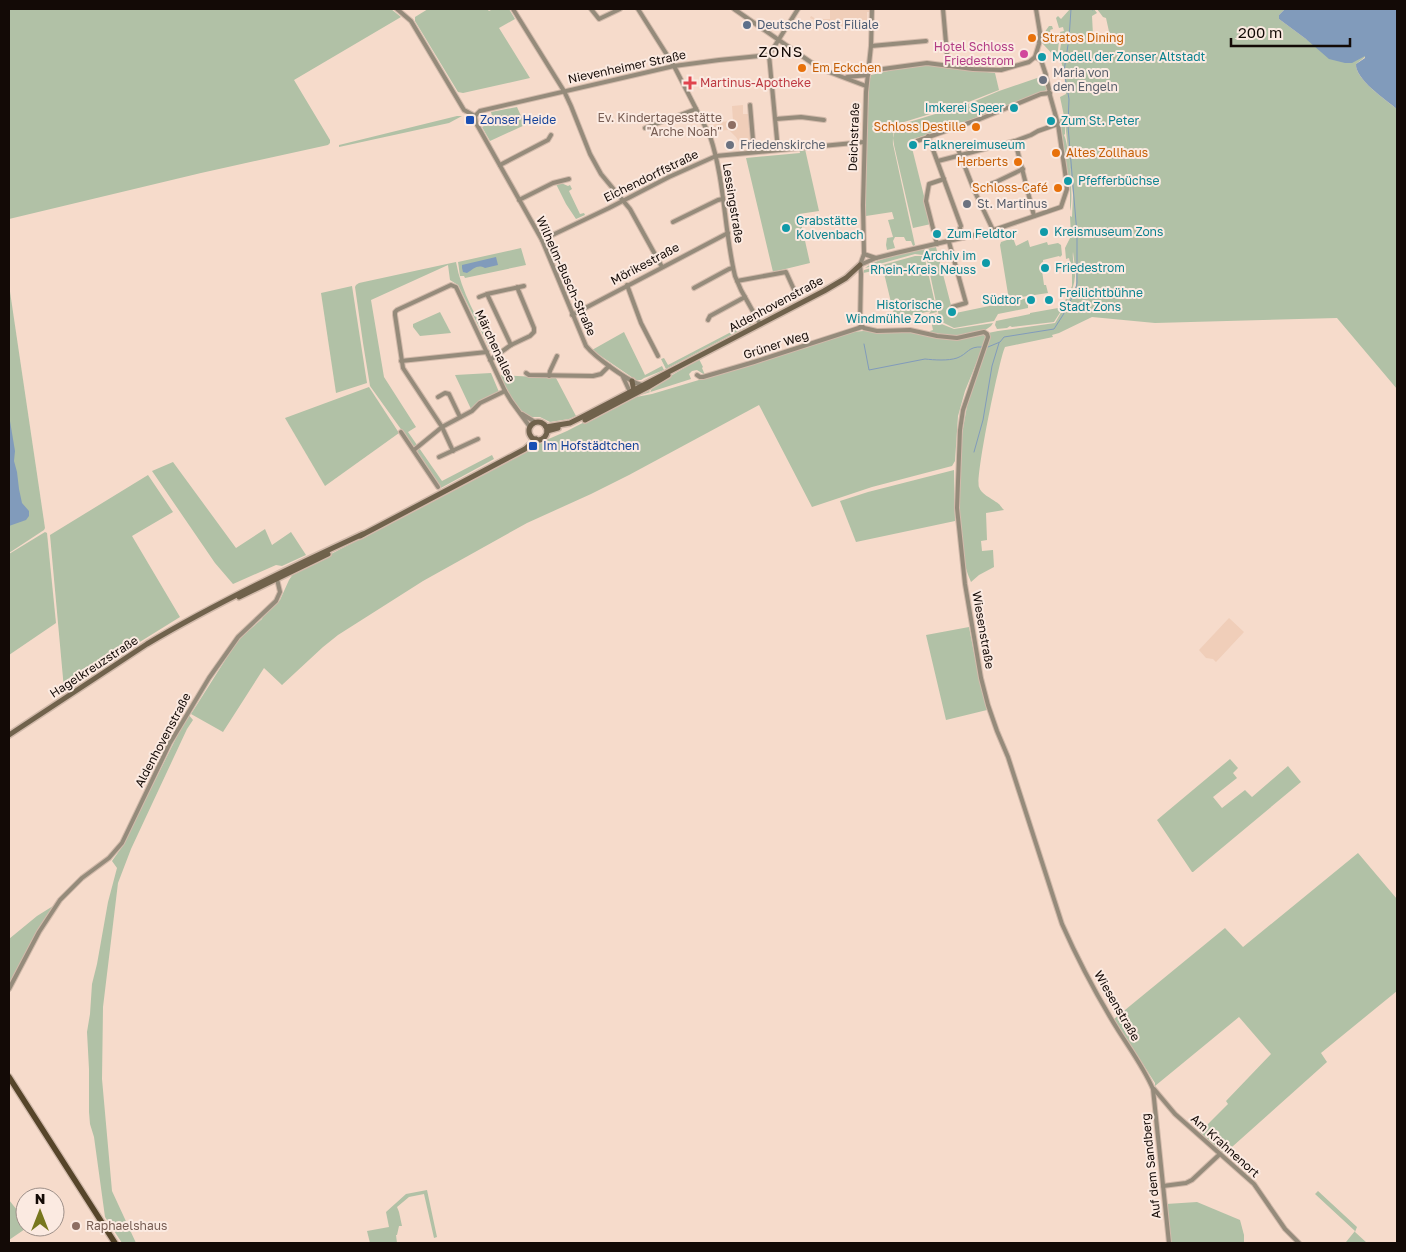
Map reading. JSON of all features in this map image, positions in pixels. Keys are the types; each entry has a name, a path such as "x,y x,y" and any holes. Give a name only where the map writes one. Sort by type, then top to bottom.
{"main road":[{"path":"9,1077 115,1243"}],"street":[{"name":"Wilhelm-Busch-Straße","path":"397,9 410,21 464,110 475,116 476,123 542,240 586,346 609,366 632,381 642,385"},
{"path":"514,9 564,91 590,154 608,185 630,209 662,267"},
{"path":"592,9 599,18 620,9"},
{"name":"Lessingstraße","path":"638,9 674,66 710,136 716,156 733,268 737,281 760,324"},
{"path":"734,9 812,63 866,86"},
{"path":"778,150 769,55 798,9"},
{"name":"Deichstraße","path":"860,265 864,254 864,142 872,9"},
{"path":"943,9 948,66"},
{"path":"843,76 860,76 922,63 1001,70 1029,62 1035,56 1040,39 1036,9"},
{"path":"871,46 926,41"},
{"name":"Nievenheimer Straße","path":"475,116 480,111 674,66 769,55"},
{"path":"862,326 860,324 860,265 876,258 993,230 1061,207 1067,189 1058,124 1041,60 1035,56"},
{"path":"917,141 1049,91"},
{"path":"750,105 754,152"},
{"path":"645,128 696,109"},
{"path":"776,119 801,117 824,120"},
{"path":"938,161 1015,141 1058,124"},
{"path":"500,165 548,140 552,135"},
{"path":"928,136 951,196 963,238"},
{"path":"1015,141 1034,216"},
{"name":"Eichendorffstraße","path":"542,240 669,177 716,156 864,142"},
{"path":"958,150 993,230"},
{"path":"974,190 1023,169"},
{"path":"519,200 553,183 569,179"},
{"path":"937,244 926,200 929,184 944,180"},
{"path":"673,222 723,199"},
{"name":"Mörikestraße","path":"572,315 728,233"},
{"path":"949,242 966,303 952,307"},
{"path":"864,254 876,258"},
{"name":"Aldenhovenstraße","path":"546,429 575,421 634,392 846,278 860,265"},
{"path":"694,288 733,268"},
{"path":"737,281 786,272 796,294"},
{"path":"627,285 641,323 658,356"},
{"name":"Märchenallee","path":"402,361 395,312 448,287 454,286 461,295 510,401 532,425"},
{"path":"479,297 524,286"},
{"path":"490,360 511,344 530,336 534,332 517,287"},
{"path":"487,294 511,344"},
{"path":"708,320 710,316 745,297"},
{"name":"Grüner Weg","path":"696,375 703,377 754,362 862,326"},
{"name":"Wiesenstraße","path":"862,326 876,331 918,331 947,338 957,338 984,332 987,334 988,337 963,410 960,430 957,508 965,584 981,678 990,713 1008,758 1062,924 1100,999 1153,1088"},
{"path":"453,451 442,427 403,368 402,361 487,352"},
{"path":"549,376 557,356"},
{"name":"Aldenhovenstraße","path":"634,392 642,385 698,357"},
{"path":"526,373 529,376 593,376 601,374 609,366"},
{"path":"622,375 634,392"},
{"path":"632,381 634,392"},
{"path":"414,450 442,427 472,411 480,403 505,392"},
{"path":"546,429 574,425 620,402 621,399 634,392"},
{"path":"438,397 445,393 449,394 460,417"},
{"path":"518,452 526,445 531,435 532,425 539,422 546,429"},
{"path":"278,576 363,534 530,446 536,439 543,437 546,429"},
{"path":"401,432 438,487"},
{"path":"531,435 536,439"},
{"path":"439,457 478,439"},
{"name":"Aldenhovenstraße","path":"9,989 43,926 60,900 72,886 109,858 122,843 170,743 209,678 238,637 276,601 280,592 278,576"},
{"name":"Hagelkreuzstraße","path":"9,735 146,644 191,619 278,576"},
{"name":"Am Krahnenort","path":"1153,1088 1175,1114 1254,1184 1285,1229 1299,1243"},
{"name":"Auf dem Sandberg","path":"1153,1088 1169,1243"},
{"path":"1163,1186 1186,1183 1192,1180 1220,1154"}],"shaded area":[{"path":"830,9 869,9 869,12 867,12 867,27 826,25 810,18 811,16 816,19 830,19"},
{"name":"Ev. Kindertagesstätte \"Arche Noah\"","path":"743,105 743,114 749,114 751,140 748,146 742,147 742,143 729,130 712,131 710,127 719,122 733,121 732,106"},
{"path":"1229,618 1244,632 1216,662 1213,659 1206,658 1199,650"}],"green space":[{"path":"9,9 391,9 401,17 294,80 330,140 328,145 9,219"},
{"path":"428,9 487,9 489,11 493,9 509,9 515,19 499,28 530,78 463,93 458,92 415,21 415,17"},
{"path":"1070,9 1094,9 1097,13 1092,16 1093,35 1110,36 1106,18 1097,9 1285,9 1279,15 1279,19 1306,39 1359,58 1365,55 1356,64 1360,76 1372,89 1397,109 1397,389 1337,318 1155,323 1092,317 1052,335 1053,337 1005,347 988,418 979,479 979,487 982,492 1004,510 986,513 987,540 981,541 982,551 993,550 994,567 971,582 964,560 962,544 959,517 958,469 967,406 985,349 982,349 965,391 958,416 955,461 952,466 872,487 812,507 759,405 629,475 527,523 423,581 338,635 282,685 264,668 223,732 191,714 236,643 280,600 293,574 533,448 537,444 567,431 631,398 652,394 853,332 906,332 958,339 1055,323 1076,286 1073,252 1075,276 1073,288 1054,322 997,329 995,325 996,321 1030,313 1061,309 1072,286 1072,270 1069,258 1066,259 1065,248 1071,236 1070,216 1072,217 1073,195 1068,151 1071,184 1070,211 1070,189 1060,120 1060,117 1064,116 1060,97 1066,94 1064,70 1059,56 1062,38 1060,32 1064,31 1063,27 1059,28 1056,18 1058,16 1061,19","holes":["1065,122 1068,149 1064,135"]},
{"path":"1049,26 1052,26 1053,29 1050,30 1052,35 1057,34 1059,41 1057,59 1042,43 1044,33"},
{"path":"929,65 995,73 999,90 966,103 904,122 896,128 893,144 915,245 913,246 911,241 906,241 904,237 895,237 893,241 895,248 887,250 887,238 893,237 888,220 894,219 892,212 866,216 869,82 871,75 901,68"},
{"path":"1040,77 1041,84 1044,85 1046,83 1047,90 952,127 910,140 931,224 913,228 894,145 895,130 906,123 968,104"},
{"path":"517,107 525,125 490,141 482,127 492,122 491,112"},
{"path":"462,116 449,123 339,147 339,145"},
{"path":"799,149 805,149 819,211 799,214 810,263 773,272 746,158 800,153"},
{"path":"559,182 570,185 572,189 569,191 580,214 584,213 585,215 576,219 556,184"},
{"path":"1013,238 1016,246 1028,240 1030,247 1047,242 1048,245 1058,243 1061,245 1062,255 1060,257 1043,260 1041,263 1044,285 1046,285 1048,293 1007,299 986,305 985,303 996,301 996,298 1002,299 1008,294 1000,245 1001,242"},
{"path":"936,247 952,309 949,311 951,314 1028,298 1028,308 998,314 994,321 954,328 940,321 927,260 923,255 915,254 865,268 888,257"},
{"path":"521,248 526,265 465,278 460,276 458,262"},
{"path":"915,256 922,256 925,259 937,312 929,314 931,311 895,319 883,269 863,273 864,270"},
{"path":"456,262 458,273 470,305 491,346 494,345 497,352 492,353 458,285 450,280 448,265 371,300 384,377 416,427 408,432 442,481 492,455 494,459 439,489 439,483 437,483 370,386 355,287 359,283"},
{"path":"9,285 45,528 9,553"},
{"path":"352,286 367,383 336,393 321,293"},
{"path":"440,312 451,333 420,336 413,327 413,324"},
{"path":"937,314 939,323 954,329 993,323 984,331 953,337 931,333 930,331 933,330 930,316"},
{"path":"754,320 752,324 666,369 661,359 664,358 668,365"},
{"path":"624,332 645,375 662,366 664,370 641,380 636,380 592,350"},
{"path":"699,359 705,375 697,370 692,371 689,374 691,379 641,395 650,392 659,383"},
{"path":"491,373 499,392 479,402 471,409 455,375"},
{"path":"500,375 556,378 576,416 550,422 540,417 529,417 512,400"},
{"path":"369,387 399,433 325,486 285,418"},
{"path":"173,462 236,548 265,529 272,545 291,532 306,555 282,566 276,565 233,584 215,563 152,471"},
{"path":"954,470 955,521 856,542 840,501"},
{"path":"148,475 173,512 132,536 180,617 64,689 50,535"},
{"path":"45,532 47,533 56,623 9,655 9,554"},
{"path":"969,627 987,710 946,720 926,635"},
{"path":"188,714 193,720 187,729 131,849 118,883 103,1007 102,1079 112,1191 136,1243 122,1243 105,1217 94,1137 90,1124 87,1032 92,984 108,902 117,868 112,861 122,847"},
{"path":"1230,759 1238,768 1233,773 1237,778 1213,797 1222,808 1245,790 1252,797 1288,766 1301,782 1192,872 1157,820"},
{"path":"1358,853 1397,899 1397,991 1321,1053 1327,1062 1223,1155 1199,1133 1228,1104 1226,1101 1271,1054 1239,1017 1155,1086 1155,1083 1114,1019 1225,928 1243,947"},
{"path":"53,906 30,944 9,986 9,939 37,916"},
{"path":"427,1190 437,1237 434,1238 424,1194 409,1197 397,1207 402,1226 399,1226 396,1235 397,1243 370,1243 367,1231 389,1227 386,1212 406,1194"},
{"path":"1318,1191 1357,1227 1355,1232 1367,1243 1346,1242 1355,1231 1315,1194"},
{"path":"9,1200 15,1208 15,1236 9,1240"},
{"path":"1197,1202 1240,1220 1244,1243 1170,1243 1166,1204"}],"water":[{"path":"1285,9 1397,9 1397,109 1372,89 1360,76 1356,64 1365,56 1352,63 1329,59 1279,19 1279,15"},
{"path":"496,257 498,265 485,268 478,267 467,273 463,272 462,265"},
{"path":"9,415 19,489 22,503 29,511 29,516 26,520 9,526"}],"waterway":[{"path":"1069,39 1071,9"},
{"path":"988,347 1000,342 1004,337 1054,329 1075,292 1077,283 1077,234 1068,126 1069,99 1064,71 1068,45"},
{"path":"974,452 983,420 992,366 999,343"},
{"path":"864,344 869,370 925,359 953,359 971,349 982,347"}],"place":[{"name":"Deutsche Post Filiale","path":"747,25"},
{"name":"Stratos Dining","path":"1032,38"},
{"name":"Hotel Schloss Friedestrom","path":"1024,54"},
{"name":"Modell der Zonser Altstadt","path":"1042,57"},
{"name":"Em Eckchen","path":"802,68"},
{"name":"Maria von den Engeln","path":"1043,80"},
{"name":"Martinus-Apotheke","path":"690,83"},
{"name":"Imkerei Speer","path":"1014,108"},
{"name":"Zonser Heide","path":"470,120"},
{"name":"Zum St. Peter","path":"1051,121"},
{"name":"Ev. Kindertagesstätte \"Arche Noah\"","path":"732,125"},
{"name":"Schloss Destille","path":"976,127"},
{"name":"Friedenskirche","path":"730,145"},
{"name":"Falknereimuseum","path":"913,145"},
{"name":"Altes Zollhaus","path":"1056,153"},
{"name":"Herberts","path":"1018,162"},
{"name":"Pfefferbüchse","path":"1068,181"},
{"name":"Schloss-Café","path":"1058,188"},
{"name":"St. Martinus","path":"967,204"},
{"name":"Grabstätte Kolvenbach","path":"786,228"},
{"name":"Kreismuseum Zons","path":"1044,232"},
{"name":"Zum Feldtor","path":"937,234"},
{"name":"Archiv im Rhein-Kreis Neuss","path":"986,263"},
{"name":"Friedestrom","path":"1045,268"},
{"name":"Südtor","path":"1031,300"},
{"name":"Freilichtbühne Stadt Zons","path":"1049,300"},
{"name":"Historische Windmühle Zons","path":"952,312"},
{"name":"Im Hofstädtchen","path":"533,446"},
{"name":"Raphaelshaus","path":"76,1226"}],"district":[{"name":"ZONS","path":"781,52"}]}
